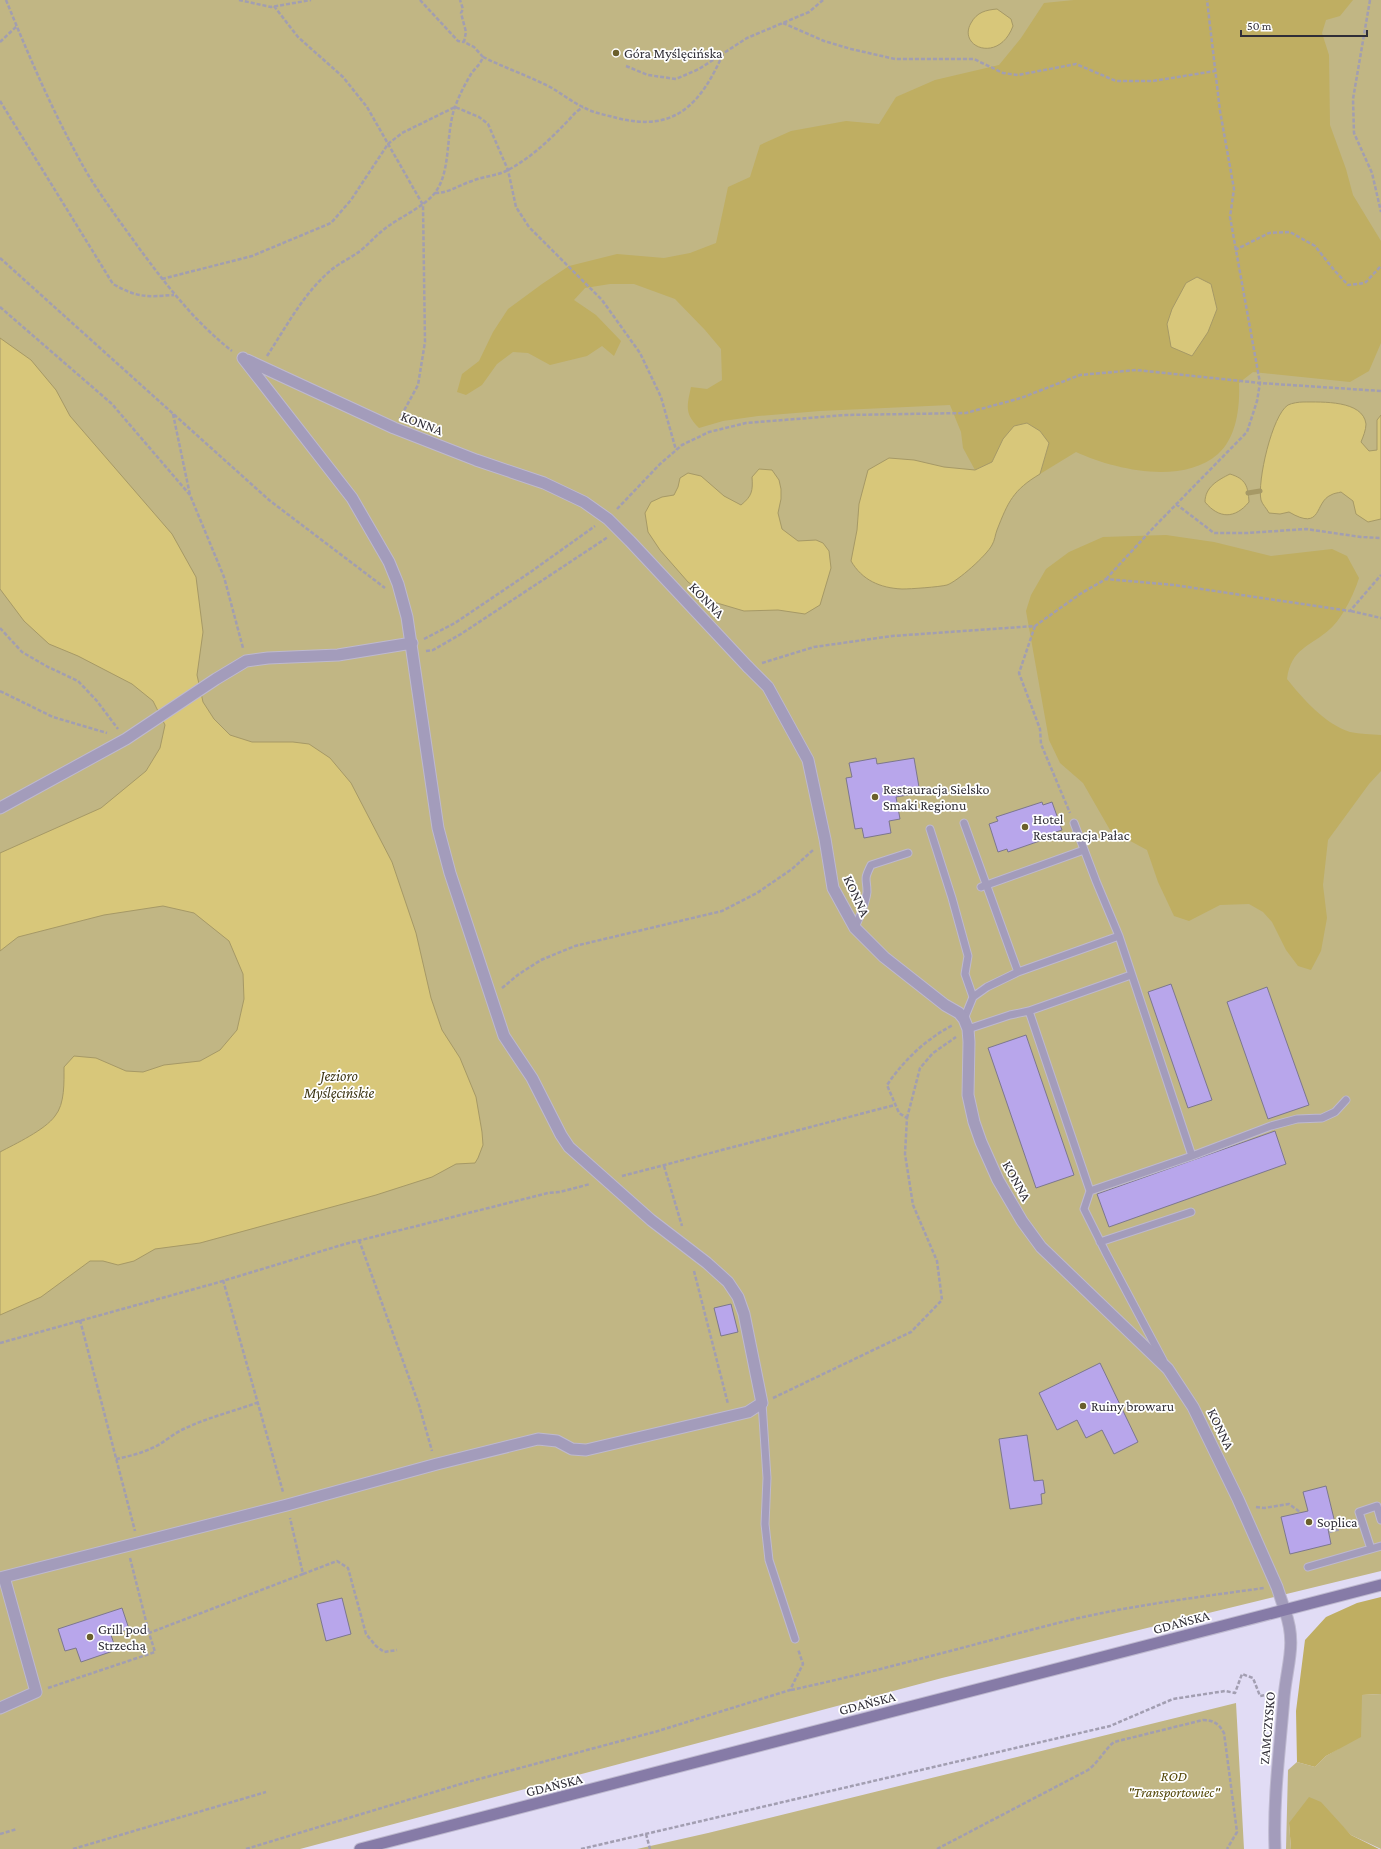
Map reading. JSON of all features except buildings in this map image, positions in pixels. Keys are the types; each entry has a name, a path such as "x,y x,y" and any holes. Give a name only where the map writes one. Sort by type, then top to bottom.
{"main road":[{"name":"GDAŃSKA","path":"360,1849 1381,1585"}],"street":[{"name":"KONNA","path":"243,358 394,428 544,483 584,502 606,520 716,630 748,667 768,687 808,760 825,839 833,888 855,928 884,956 945,1005 959,1013 966,1024 968,1095 980,1142 998,1180 1022,1220 1041,1247 1168,1369 1193,1407 1238,1499 1277,1587 1285,1610"},
{"path":"0,1708 36,1692 2,1577 287,1506 437,1464 538,1439 557,1441 572,1449 586,1450 748,1412 762,1402 744,1314 738,1296 728,1282 651,1220 569,1147 561,1136 532,1078 504,1036 450,873 438,828 426,754 412,643 403,603 389,562 352,498 243,358"},
{"path":"0,808 126,739 216,679 246,662 268,658 338,655 412,643"},
{"name":"ZAMCZYSKO","path":"1275,1849 1274,1817 1285,1692 1292,1647 1290,1626 1285,1610"}],"lane":[{"path":"964,823 984,886 1018,972"},
{"path":"1074,824 1119,936 1192,1156"},
{"path":"930,828 968,956 965,974 973,997 966,1024 1030,1011 1132,975"},
{"path":"984,886 1084,850"},
{"path":"855,928 864,905 867,891 865,875 871,865 908,853"},
{"path":"973,997 987,987 1018,972 1119,936"},
{"path":"1030,1011 1090,1191 1084,1209 1168,1369"},
{"path":"1090,1191 1192,1156 1271,1126 1297,1119 1322,1118 1335,1112 1346,1100"},
{"path":"1100,1242 1191,1212"},
{"path":"762,1402 767,1478 765,1524 769,1560 794,1639"},
{"path":"1370,1549 1359,1512 1377,1506 1381,1520"},
{"path":"1308,1567 1381,1546"}],"path":[{"path":"6,0 48,100 88,174 174,295 199,323 215,338 243,358"},
{"path":"239,0 274,6 311,0"},
{"path":"420,0 458,41 474,47 482,57 552,88 583,107 601,114 632,122 656,123 679,114 696,101 712,79 723,54"},
{"path":"460,0 463,9 461,13 466,32 464,42"},
{"path":"626,66 648,75 676,79 699,70 747,38 809,12 823,0"},
{"path":"748,667 814,647 892,636 1035,626 1080,594 1106,579 1176,504 1247,432 1257,401 1260,383 1230,217 1234,189 1220,111 1207,0"},
{"path":"1370,0 1353,99 1354,133 1372,173 1381,212"},
{"path":"274,6 298,38 343,77 367,107 423,205 426,342 418,385 394,428"},
{"path":"783,24 824,41 858,51 896,59 974,59 1003,74 1018,75 1076,64 1116,81 1153,81 1215,71"},
{"path":"0,42 17,26"},
{"path":"260,366 310,292 330,271 360,251 385,228 417,207 423,205 434,193 443,178 450,125 455,107 472,72 480,65 482,57"},
{"path":"0,102 113,284 123,290 143,297 174,295"},
{"path":"162,279 252,256 330,224 351,200 388,144 402,134 455,107 479,117 488,124 508,170 516,207 529,227 602,300 640,353 662,397 676,450"},
{"path":"434,193 445,193 473,180 490,177 508,170 537,151 576,112 583,107"},
{"path":"1235,250 1269,234 1290,232 1315,246 1348,285 1365,283 1381,266"},
{"path":"0,258 269,500 403,603"},
{"path":"0,308 112,404 190,496"},
{"path":"412,643 429,638 455,623 532,571 597,524 606,520 660,464 676,450 682,445 709,432 746,423 846,415 966,413 1021,398 1080,375 1136,370 1260,383 1381,391"},
{"path":"173,414 190,496 224,577 246,662"},
{"path":"1176,504 1214,533 1248,533 1306,529 1361,537 1381,538"},
{"path":"414,655 433,650 461,634 613,533 606,520"},
{"path":"1350,611 1381,575"},
{"path":"1106,579 1174,585 1350,611 1381,618"},
{"path":"1035,626 1019,673 1040,729 1041,744 1074,824"},
{"path":"0,628 22,652 48,667 78,681 97,701 126,739"},
{"path":"0,691 53,717 81,727 126,739"},
{"path":"491,997 519,974 541,960 575,946 722,911 757,893 792,869 825,839"},
{"path":"907,1118 899,1113 887,1086 893,1076 914,1052 942,1031 966,1024"},
{"path":"762,1402 790,1391 911,1332 942,1300 937,1261 913,1205 905,1154 907,1118 920,1068 933,1053 966,1024"},
{"path":"0,1343 359,1240 664,1166 895,1105"},
{"path":"664,1166 688,1249 731,1416"},
{"path":"359,1240 419,1405 437,1464"},
{"path":"80,1320 138,1543"},
{"path":"116,1459 140,1453 202,1420 228,1414 259,1402"},
{"path":"1264,1508 1289,1504 1300,1512"},
{"path":"1329,1532 1341,1529"},
{"path":"127,1546 149,1633"},
{"path":"303,1574 337,1561 348,1568 366,1634 376,1646 384,1652 397,1650"},
{"path":"246,1849 464,1783 658,1731 790,1690 1071,1620 1176,1600 1277,1587"},
{"path":"790,1690 803,1664 794,1639"},
{"path":"581,1849 1110,1726 1173,1698 1225,1691 1235,1693 1242,1674 1253,1678 1260,1696 1285,1692"},
{"path":"937,1849 1088,1770 1096,1765 1107,1747 1114,1742 1203,1720 1213,1720 1220,1726 1224,1733 1236,1832 1227,1849"},
{"path":"73,1849 266,1792"},
{"path":"0,1834 17,1829"},
{"path":"646,1834 650,1849"}],"green space":[{"path":"0,0 1381,0 1381,1571 942,1678 300,1849 0,1849"},
{"path":"1381,1694 1381,1849 1351,1835 1344,1828 1289,1823 1291,1849 1286,1849 1288,1770 1297,1762 1315,1767 1326,1756 1338,1749 1362,1695"},
{"name":"ROD \"Transportowiec\"","path":"1236,1703 1244,1849 637,1849 708,1833"}],"shaded area":[{"path":"1074,0 1353,0 1340,16 1326,20 1322,33 1329,55 1330,125 1346,169 1353,195 1381,241 1381,343 1369,371 1350,382 1253,372 1239,383 1239,401 1236,421 1224,447 1218,454 1203,464 1187,469 1168,472 1129,469 1092,459 1076,452 1040,474 1049,443 1003,439 992,462 975,470 963,448 961,432 950,405 820,411 758,416 723,421 699,428 691,418 688,409 688,399 691,387 707,389 722,380 721,349 675,299 634,284 610,284 585,288 574,300 596,315 621,341 614,356 602,346 587,356 550,365 528,353 513,352 497,364 482,385 466,395 457,392 462,374 479,361 493,332 508,309 569,266 617,254 664,258 690,253 716,243 728,187 750,177 760,145 791,131 846,121 879,124 896,97 935,80 999,65 1021,38 1044,3"},
{"path":"1166,535 1214,542 1271,556 1332,549 1347,556 1359,578 1351,599 1339,619 1323,635 1297,654 1289,669 1287,679 1315,710 1332,723 1350,732 1381,735 1381,771 1369,784 1328,840 1323,885 1327,918 1321,951 1311,970 1298,966 1286,950 1272,922 1263,912 1249,904 1220,905 1189,921 1174,916 1158,882 1147,850 1110,830 1083,783 1060,763 1049,740 1026,611 1031,595 1046,569 1069,552 1103,537"},
{"path":"1381,1597 1381,1694 1362,1695 1361,1737 1326,1756 1315,1767 1297,1762 1296,1711 1305,1640 1326,1617 1357,1603"},
{"path":"1309,1797 1321,1802 1351,1835 1379,1849 1291,1849 1289,1823"}],"water":[{"path":"997,9 1011,19 1013,26 1007,38 999,45 990,48 982,48 974,45 968,32 973,19 982,12"},
{"path":"1197,277 1211,284 1217,309 1208,332 1192,356 1171,347 1167,324 1172,309 1186,283"},
{"name":"Jezioro Myślęcińskie","path":"0,338 31,360 56,390 70,416 172,534 196,577 203,632 197,675 203,702 214,719 230,735 252,742 293,742 309,744 330,758 351,783 392,862 416,933 431,998 442,1030 460,1058 476,1097 483,1145 475,1163 456,1164 432,1177 376,1195 200,1243 155,1249 134,1261 118,1265 103,1261 90,1261 41,1297 0,1315 0,1152 37,1131 55,1116 61,1105 64,1086 64,1067 74,1056 96,1058 126,1071 143,1072 164,1065 200,1061 220,1050 237,1030 244,999 243,974 229,941 194,913 163,906 104,915 18,937 0,951 0,853 101,808 146,771 160,748 165,725 153,701 132,684 78,656 49,644 24,621 0,589"},
{"path":"1303,402 1340,404 1350,406 1358,410 1363,416 1366,424 1361,442 1369,451 1377,450 1377,420 1381,415 1381,519 1368,522 1356,514 1353,501 1341,492 1332,494 1322,503 1316,514 1308,519 1289,512 1280,514 1269,513 1263,505 1260,491 1261,479 1267,450 1276,422 1282,411 1288,405"},
{"path":"1027,423 1040,431 1049,443 1040,474 1017,491 1008,504 992,545 965,573 947,585 902,589 886,587 872,582 855,568 851,561 857,530 859,504 868,470 889,458 914,460 944,467 975,470 992,462 1003,439 1014,426"},
{"path":"759,469 772,470 779,480 781,499 778,513 782,529 798,541 816,540 823,543 829,551 831,568 820,605 805,614 778,610 744,611 717,603 688,582 660,550 648,532 645,513 651,502 662,497 674,495 680,478 688,473 701,476 724,496 741,505 750,496 752,490 752,477"},
{"path":"1230,474 1240,478 1243,481 1247,487 1249,502 1238,512 1227,515 1216,512 1205,502 1207,492 1210,488"}],"waterway":[{"path":"1248,493 1260,491"}],"place":[{"name":"Góra Myślęcińska","path":"616,53"},
{"name":"Restauracja Sielsko Smaki Regionu","path":"875,797"},
{"name":"Hotel Restauracja Pałac","path":"1025,827"},
{"name":"Ruiny browaru","path":"1083,1406"},
{"name":"Soplica","path":"1309,1522"},
{"name":"Grill pod Strzechą","path":"90,1637"}]}
